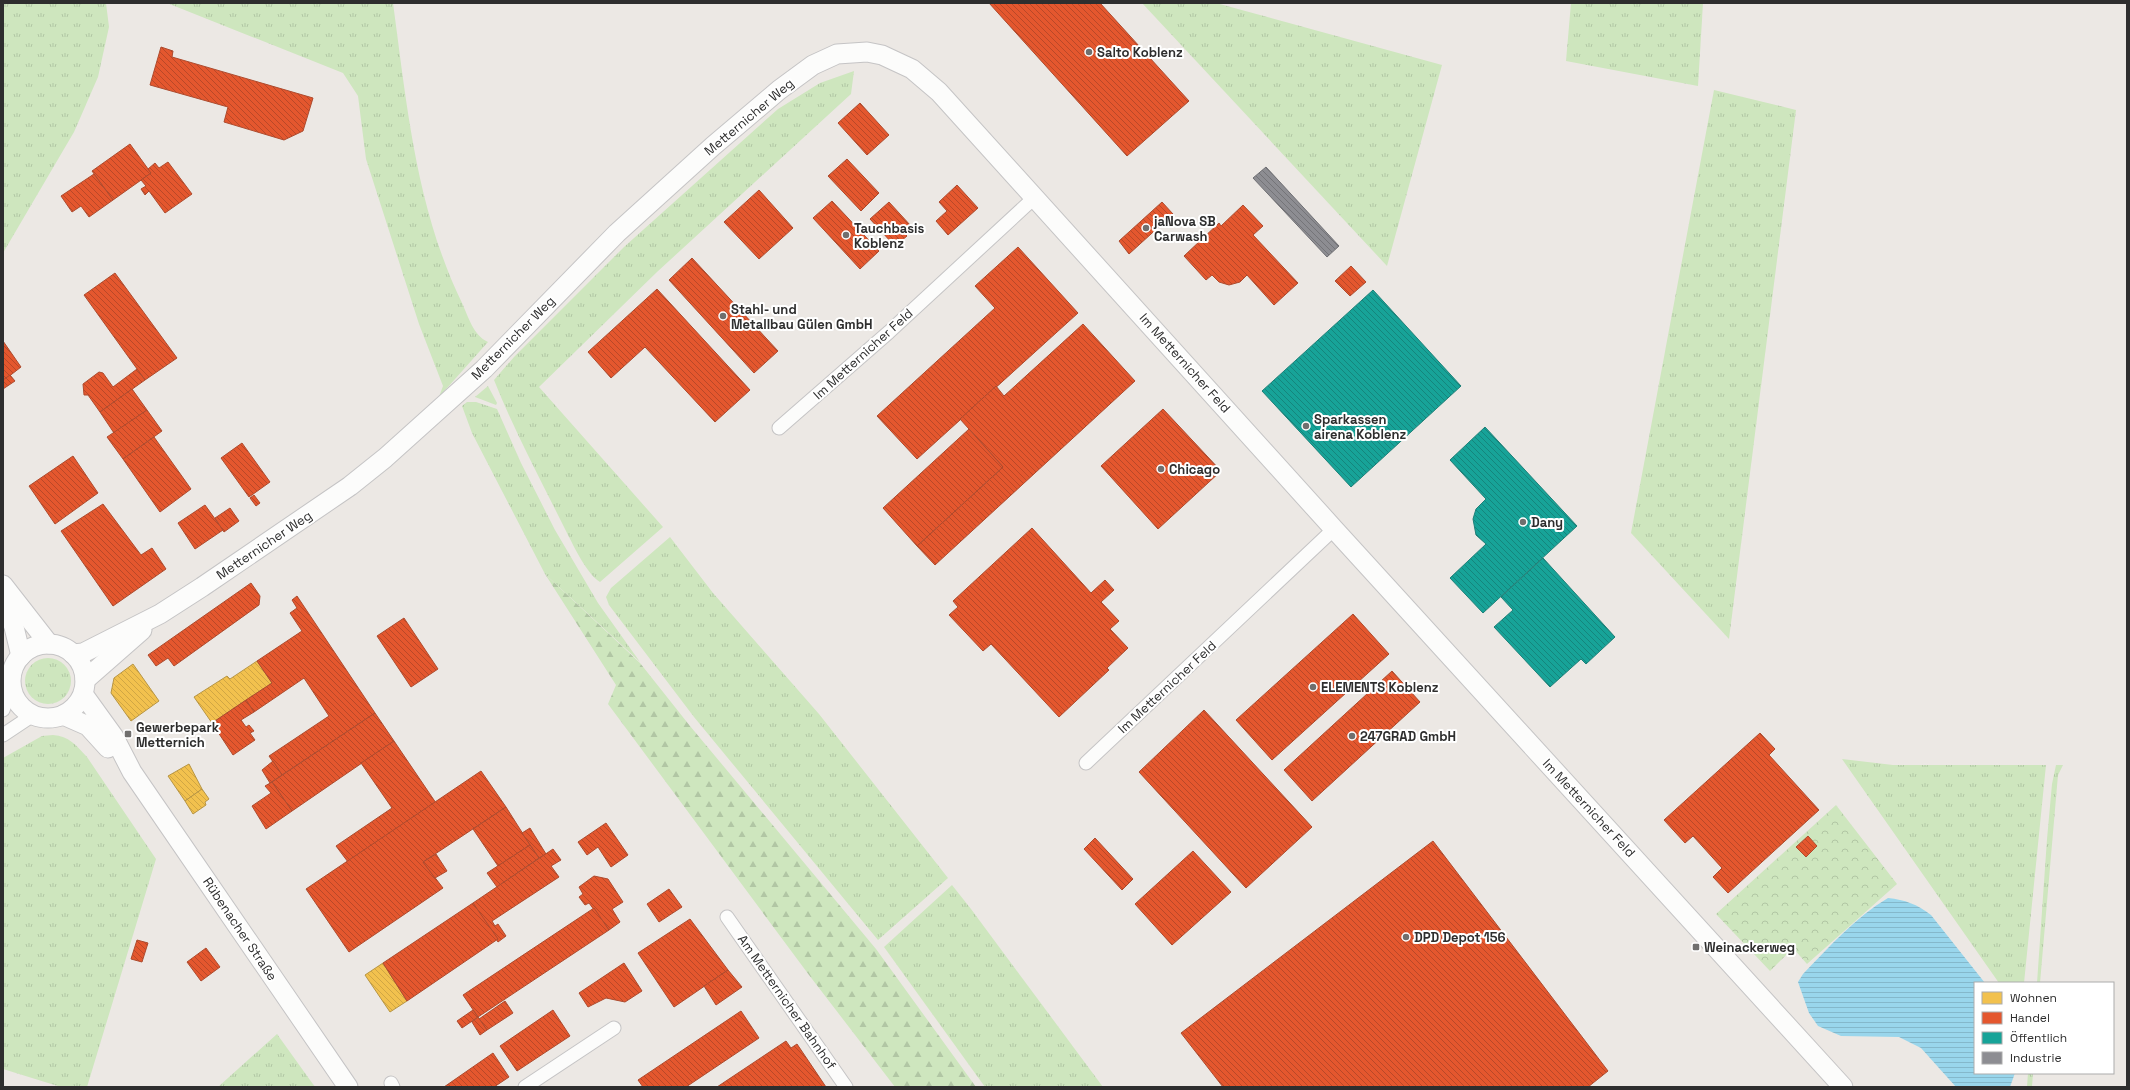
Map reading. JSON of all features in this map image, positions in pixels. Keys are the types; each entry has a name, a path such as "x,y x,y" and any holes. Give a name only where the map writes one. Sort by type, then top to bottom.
{"street":[{"name":"Im Metternicher Feld","path":"853,52 882,55 899,62 925,79 939,92 1334,529 1844,1087"},
{"name":"Metternicher Weg","path":"73,654 83,653 160,614 344,490 385,458 484,369 617,233 718,141 779,90 813,65 837,54 853,52"},
{"name":"Im Metternicher Feld","path":"779,428 889,332 1034,198"},
{"name":"Im Metternicher Feld","path":"1086,763 1334,529"},
{"path":"3,585 49,644"},
{"path":"3,598 14,626 21,656"},
{"name":"Metternicher Weg","path":"84,687 160,614"},
{"path":"3,710 11,687 12,669 21,656 38,646 49,644 57,646 73,654"},
{"name":"Rübenacher Straße","path":"73,654 79,662 84,687 114,737 132,772 348,1087"},
{"path":"3,735 33,715 23,708 15,699 11,687"},
{"path":"63,715 71,710 84,687"},
{"name":"Rübenacher Straße","path":"33,715 53,718 63,715 88,726 132,772"},
{"name":"Am Metternicher Bahnhof","path":"727,917 846,1087"},
{"path":"526,1087 614,1028"}],"green space":[{"path":"3,3 106,3 109,27 98,77 74,132 3,253"},
{"path":"167,3 393,3 409,118 424,193 434,231 446,267 469,320 475,331 488,342 439,397 443,386 419,324 366,159 358,96 343,73"},
{"path":"1142,3 1216,3 1442,65 1387,266"},
{"path":"1571,3 1703,3 1698,86 1566,61"},
{"path":"854,71 851,94 657,272 539,387 663,527 600,582 583,563 573,545 517,434 494,380 514,357 624,247 778,109 820,83"},
{"path":"1714,90 1796,110 1729,639 1631,533"},
{"path":"488,386 497,403 496,405 475,397"},
{"path":"467,402 476,402 497,409 521,463 555,530 598,603 640,662 545,574 472,433 462,406"},
{"path":"670,537 713,593 819,714 948,878 878,940 694,717 609,605 606,597 611,588"},
{"path":"545,574 640,663 690,726 876,949 976,1087 895,1087 809,975 608,704 616,685"},
{"path":"48,658 61,662 67,668 71,681 67,694 61,700 48,704 35,700 29,694 25,681 29,668 35,662"},
{"path":"53,735 68,739 87,757 156,859 87,1087 61,1087 3,1069 3,758 42,736"},
{"path":"1842,759 1893,765 2046,765 2024,982 1998,982"},
{"path":"2056,765 2063,765 2058,775 2040,982 2037,982 2047,839 2052,784"},
{"path":"1836,805 1897,884 1807,964 1793,948 1770,971 1716,914"},
{"path":"952,885 1103,1087 985,1087 884,947"},
{"path":"277,1034 315,1087 218,1087"},
{"path":"2028,1074 2033,1074 2032,1087 2027,1087"}],"water":[{"path":"1888,898 1911,903 1931,915 1984,982 1974,982 1974,1074 2015,1074 2010,1087 1956,1087 1921,1048 1899,1037 1841,1036 1818,1026 1809,1013 1798,982 1803,974 1833,943 1854,923"}],"building: Wohnen":[{"path":"257,661 272,683 212,723 194,697 227,676 230,679"},
{"path":"133,664 159,701 131,721 111,693 114,678"},
{"path":"189,764 202,789 185,801 168,776"},
{"path":"202,789 209,799 205,802 206,805 193,814 185,801"},
{"path":"383,963 407,1001 390,1012 365,975"}],"building: Handel":[{"name":"Salto Koblenz","path":"989,3 1100,3 1189,101 1127,156"},
{"path":"161,47 173,51 172,57 313,98 303,131 284,140 224,122 228,107 150,85"},
{"path":"860,103 889,135 867,155 838,123"},
{"path":"130,144 151,173 113,200 92,171"},
{"path":"847,159 879,193 861,211 828,176"},
{"path":"168,162 192,194 165,213 149,191 145,195 141,189 146,186 141,180 151,173 148,169 155,163 159,168"},
{"path":"94,174 113,200 89,217 81,206 72,212 61,196"},
{"path":"957,185 978,208 948,235 936,221 947,211 939,202"},
{"path":"759,190 793,228 759,259 724,222"},
{"name":"Tauchbasis Koblenz","path":"832,201 879,251 860,269 813,218"},
{"path":"889,202 911,226 904,233 907,236 901,241 898,238 892,243 870,219"},
{"name":"jaNova SB Carwash","path":"1162,202 1173,214 1129,254 1119,241"},
{"path":"1243,205 1263,226 1253,235 1298,283 1274,305 1247,275 1240,282 1229,285 1219,282 1212,275 1206,280 1184,256 1219,223 1221,226"},
{"path":"1018,247 1078,313 917,459 877,416 995,308 975,286"},
{"name":"Stahl- und Metallbau Gülen GmbH","path":"692,258 778,351 754,373 669,280"},
{"path":"1351,266 1366,282 1350,296 1335,281"},
{"path":"115,273 177,358 145,380 84,295"},
{"path":"657,289 750,390 715,422 645,347 611,378 588,352"},
{"path":"1083,324 1135,381 935,565 917,546 1003,467 960,419 996,386 1004,396"},
{"path":"3,341 21,367 3,381"},
{"path":"137,369 145,380 100,412 88,395 84,395 83,384 99,372 103,373 113,387"},
{"path":"10,375 15,381 3,389 3,380"},
{"path":"132,389 147,410 114,433 100,412"},
{"name":"Chicago","path":"1163,409 1221,471 1158,529 1101,466"},
{"path":"147,410 162,431 123,459 107,437"},
{"path":"969,429 1003,467 917,546 883,508"},
{"path":"154,437 191,489 160,512 123,459"},
{"path":"242,443 270,482 249,497 221,458"},
{"path":"73,456 98,493 55,524 29,486"},
{"path":"254,495 260,503 256,506 250,498"},
{"path":"103,504 141,555 152,548 166,569 113,606 61,531"},
{"path":"205,505 223,530 195,549 178,523"},
{"path":"230,508 239,521 224,532 215,518"},
{"path":"1032,528 1091,593 1105,580 1114,590 1101,602 1119,621 1110,629 1128,648 1107,668 1109,670 1059,717 991,644 983,651 949,615 958,607 953,601"},
{"path":"251,583 260,596 259,605 174,666 168,658 156,666 148,655"},
{"path":"297,596 375,713 282,775 269,756 329,716 304,678 254,712 246,700 272,683 257,661 302,631 290,613 297,608 292,600"},
{"name":"ELEMENTS Koblenz","path":"1353,614 1389,654 1272,760 1236,720"},
{"path":"404,618 438,669 411,687 377,636"},
{"name":"247GRAD GmbH","path":"1392,671 1420,702 1312,801 1284,770"},
{"path":"246,700 254,712 241,720 246,727 249,725 254,731 250,733 255,740 233,755 212,723"},
{"path":"1204,710 1312,827 1246,888 1139,772"},
{"path":"375,713 394,741 292,811 272,782"},
{"path":"1760,733 1775,749 1769,755 1819,810 1728,893 1713,877 1722,868 1693,836 1685,843 1664,820"},
{"path":"394,741 436,803 348,862 336,846 392,808 361,763"},
{"path":"273,761 282,775 270,783 262,770"},
{"path":"481,771 506,807 423,862 443,888 349,952 306,889"},
{"path":"272,782 292,811 266,829 252,806 271,793 265,786"},
{"path":"506,807 530,845 498,866 473,829"},
{"path":"606,823 628,855 611,867 598,847 587,855 578,842"},
{"path":"530,828 546,854 539,858 522,833"},
{"path":"1808,836 1817,846 1806,857 1796,847"},
{"path":"1095,838 1133,879 1122,890 1084,849"},
{"name":"DPD Depot 156","path":"1433,841 1608,1071 1588,1087 1223,1087 1181,1033"},
{"path":"530,845 539,858 497,887 487,873"},
{"path":"553,849 561,860 551,866 559,877 492,921 495,926 498,924 506,936 498,942 473,903"},
{"path":"1193,851 1231,892 1172,945 1135,904"},
{"path":"436,854 447,871 435,878 423,862"},
{"path":"594,876 608,879 623,902 612,909 620,922 609,930 589,903 585,905 579,897 583,894 579,887"},
{"path":"669,889 682,907 659,922 647,904"},
{"path":"473,903 498,939 407,1001 383,963"},
{"path":"594,908 609,930 478,1017 463,995"},
{"path":"690,919 728,970 674,1007 638,953"},
{"path":"137,940 148,943 142,962 131,959"},
{"path":"206,948 220,967 201,981 187,962"},
{"path":"624,963 642,991 625,1002 606,998 588,1007 579,993"},
{"path":"728,970 742,987 716,1005 704,986"},
{"path":"505,1001 513,1013 487,1030 479,1019"},
{"path":"473,1010 478,1017 462,1028 457,1021"},
{"path":"553,1010 570,1036 517,1071 500,1046"},
{"path":"741,1011 759,1038 686,1087 643,1087 638,1080"},
{"path":"478,1017 487,1030 480,1035 472,1022"},
{"path":"786,1041 791,1048 797,1044 826,1087 717,1087"},
{"path":"493,1053 509,1077 494,1087 444,1087"}],"building: Öffentlich":[{"path":"1373,290 1461,386 1351,487 1262,391"},
{"name":"Dany","path":"1485,427 1577,526 1483,613 1450,578 1486,544 1476,535 1473,519 1476,509 1486,499 1450,460"},
{"name":"Dany","path":"1543,558 1615,637 1586,664 1581,659 1550,687 1494,627 1513,610 1501,597"}],"building: Industrie":[{"path":"1266,167 1339,246 1327,257 1253,178"}],"place":[{"name":"Salto Koblenz","path":"1089,52"},
{"name":"jaNova SB Carwash","path":"1146,228"},
{"name":"Tauchbasis Koblenz","path":"846,235"},
{"name":"Stahl- und Metallbau Gülen GmbH","path":"723,316"},
{"name":"Sparkassen airena Koblenz","path":"1306,426"},
{"name":"Chicago","path":"1161,469"},
{"name":"Dany","path":"1523,522"},
{"name":"ELEMENTS Koblenz","path":"1313,687"},
{"name":"Gewerbepark Metternich","path":"128,734"},
{"name":"247GRAD GmbH","path":"1352,736"},
{"name":"DPD Depot 156","path":"1406,937"},
{"name":"Weinackerweg","path":"1696,947"}]}
